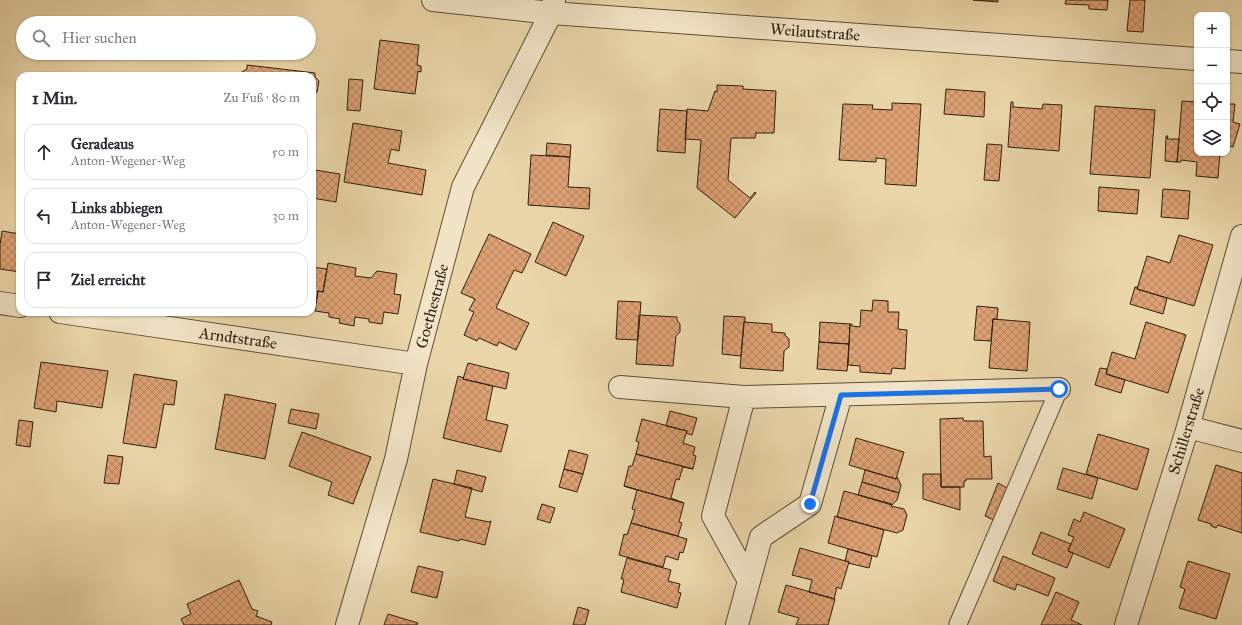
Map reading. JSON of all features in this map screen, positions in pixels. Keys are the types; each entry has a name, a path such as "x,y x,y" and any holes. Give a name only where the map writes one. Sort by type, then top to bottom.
{"street":[{"name":"Weilautstraße","path":"433,0 553,6 1194,59"},
{"name":"Goethestraße","path":"347,625 396,459 416,364 463,187 553,6"},
{"path":"1230,61 1242,62"},
{"name":"Schillerstraße","path":"1126,625 1188,428 1242,236"},
{"path":"0,303 16,305"},
{"name":"Arndtstraße","path":"87,316 416,364"},
{"path":"620,387 744,397 1059,389"},
{"path":"737,625 761,537 810,504 841,395"},
{"path":"744,397 713,516 749,581"},
{"path":"1188,428 1242,441"}],"lane":[{"path":"958,624 1059,389"}],"building":[{"path":"973,0 998,0 998,2"},
{"path":"1066,0 1108,0 1107,10 1089,9 1089,5 1065,4"},
{"path":"1130,0 1145,0 1143,32 1127,31"},
{"path":"380,40 419,45 417,65 421,66 421,72 418,71 415,94 374,89"},
{"path":"247,65 306,72 242,72 247,69"},
{"path":"316,78 319,81 316,93"},
{"path":"349,79 363,80 360,111 347,110"},
{"path":"717,85 743,86 743,89 776,91 774,133 756,133 755,138 731,138 728,180 750,198 755,192 756,193 735,218 697,188 701,140 685,139 687,109 708,111 715,91 717,92"},
{"path":"946,89 985,92 984,117 944,114"},
{"path":"1182,101 1194,102 1194,156 1220,156 1218,178 1196,176 1197,162 1181,160 1181,162 1177,162"},
{"path":"1011,102 1013,102 1013,107 1042,109 1043,104 1062,105 1059,151 1008,147"},
{"path":"892,103 921,104 916,186 885,184 886,159 876,158 876,162 839,160 843,104 873,105 872,109 892,110"},
{"path":"1230,104 1235,104 1233,122 1240,124 1233,147 1230,146"},
{"path":"1095,106 1155,110 1150,178 1090,174"},
{"path":"660,109 687,111 685,153 657,151"},
{"path":"353,123 402,131 399,151 391,149 388,163 426,170 422,195 344,182"},
{"path":"1166,136 1168,136 1167,139 1179,139 1177,162 1165,161"},
{"path":"547,143 571,145 570,157 546,155"},
{"path":"987,144 1002,145 999,181 984,180"},
{"path":"531,155 570,157 568,187 590,188 589,209 528,205"},
{"path":"316,170 340,174 336,202 316,199"},
{"path":"1099,187 1139,190 1137,214 1098,211"},
{"path":"1163,189 1190,191 1188,219 1161,217"},
{"path":"553,222 584,236 566,276 535,262"},
{"path":"2,231 16,233 16,271 0,269 0,245"},
{"path":"489,234 531,254 522,273 514,270 496,308 529,323 516,350 499,342 497,346 479,338 477,341 464,335 474,312 469,310 475,299 461,293"},
{"path":"1179,235 1213,245 1194,306 1137,289 1147,256 1170,263"},
{"path":"328,263 356,268 355,276 371,278 377,271 397,274 394,294 401,295 398,314 384,312 382,324 369,322 369,319 355,317 354,326 339,323 340,319 329,317 329,313 316,311 318,291 323,292"},
{"path":"316,268 327,269 323,292 318,291 317,298"},
{"path":"1135,287 1138,287 1137,289 1167,298 1163,314 1130,304"},
{"path":"873,300 888,301 888,312 899,312 898,329 907,330 905,369 892,368 891,374 860,372 860,366 848,365 850,324 852,324 852,326 860,327 861,310 872,311"},
{"path":"618,301 641,302 638,340 616,339"},
{"path":"977,306 998,308 997,319 993,319 991,341 974,340"},
{"path":"639,315 677,317 680,324 680,332 676,336 673,366 636,364"},
{"path":"724,316 745,317 741,356 722,354"},
{"path":"993,319 1030,322 1027,371 989,368"},
{"path":"744,322 772,324 772,332 785,333 789,339 789,347 784,351 783,371 740,368"},
{"path":"820,322 850,324 849,344 819,342"},
{"path":"1146,322 1186,335 1168,393 1106,374 1112,352 1135,359"},
{"path":"819,342 849,344 847,371 817,369"},
{"path":"41,362 108,371 102,408 57,401 56,412 34,408"},
{"path":"468,363 509,373 506,389 463,379"},
{"path":"1100,368 1107,369 1106,374 1125,380 1121,393 1095,385"},
{"path":"134,374 177,381 174,405 164,404 156,448 123,443"},
{"path":"458,376 464,378 463,379 493,386 486,420 508,425 501,452 443,438"},
{"path":"225,394 276,404 265,459 215,449"},
{"path":"291,409 319,414 316,429 288,423"},
{"path":"670,411 697,418 692,435 686,433 687,431 666,426"},
{"path":"963,418 964,421 983,421 984,457 991,456 992,479 966,479 966,481 964,481 964,487 941,487 940,419"},
{"path":"642,419 687,431 683,443 695,447 693,455 696,456 693,469 636,454 639,442 636,441"},
{"path":"19,420 33,422 30,447 16,445"},
{"path":"302,432 371,457 353,504 328,495 332,482 289,466"},
{"path":"1098,434 1149,449 1137,490 1086,474"},
{"path":"856,438 904,452 896,479 849,465"},
{"path":"569,450 588,455 583,474 564,469"},
{"path":"636,454 693,469 683,467 679,480 676,479 671,498 684,503 624,486 629,466 632,466"},
{"path":"108,455 123,457 119,484 104,483"},
{"path":"1216,465 1242,473 1242,533 1218,525 1216,528 1211,526 1211,524 1198,520"},
{"path":"1063,468 1098,478 1092,499 1057,489"},
{"path":"564,469 583,474 577,492 559,487"},
{"path":"457,470 486,477 482,492 454,484"},
{"path":"865,470 896,479 897,477 901,485 899,493 862,482"},
{"path":"923,474 941,474 941,487 960,487 960,510 923,499"},
{"path":"433,479 472,488 465,517 489,522 491,521 485,545 420,532"},
{"path":"862,482 899,493 897,500 892,505 858,495"},
{"path":"998,483 1009,489 996,521 985,516"},
{"path":"624,486 684,503 679,522 682,523 678,536 631,523 635,510 632,509 637,490"},
{"path":"844,491 892,504 891,506 904,509 907,515 903,530 897,533 837,517"},
{"path":"542,504 555,508 550,523 537,519"},
{"path":"1084,512 1125,529 1109,568 1068,551 1074,537 1068,535 1074,519 1080,522"},
{"path":"835,516 884,530 877,557 828,543"},
{"path":"631,523 687,539 683,553 680,552 678,560 666,556 663,567 619,555 624,534 627,535"},
{"path":"1041,532 1071,544 1068,551 1073,553 1067,568 1032,554"},
{"path":"800,548 849,562 841,589 837,587 834,599 809,592 812,580 792,575"},
{"path":"848,549 872,556 869,568 845,561"},
{"path":"1003,556 1055,578 1048,596 1017,584 1015,590 993,581"},
{"path":"627,558 671,570 668,581 680,584 678,592 681,593 677,608 621,592 624,579 621,579"},
{"path":"1188,561 1230,574 1216,619 1179,608 1185,589 1180,587"},
{"path":"418,566 443,572 437,598 411,592"},
{"path":"239,580 252,609 258,611 256,616 272,622 271,625 184,625 181,619 191,614 187,604"},
{"path":"786,585 835,599 828,625 796,625 799,618 778,612"},
{"path":"1056,592 1079,602 1071,620 1082,625 1041,625"},
{"path":"578,607 589,610 585,625 573,625"},
{"path":"388,614 418,623 417,625 384,625"}],"route":[{"path":"810,504 841,395 1059,389"}]}
